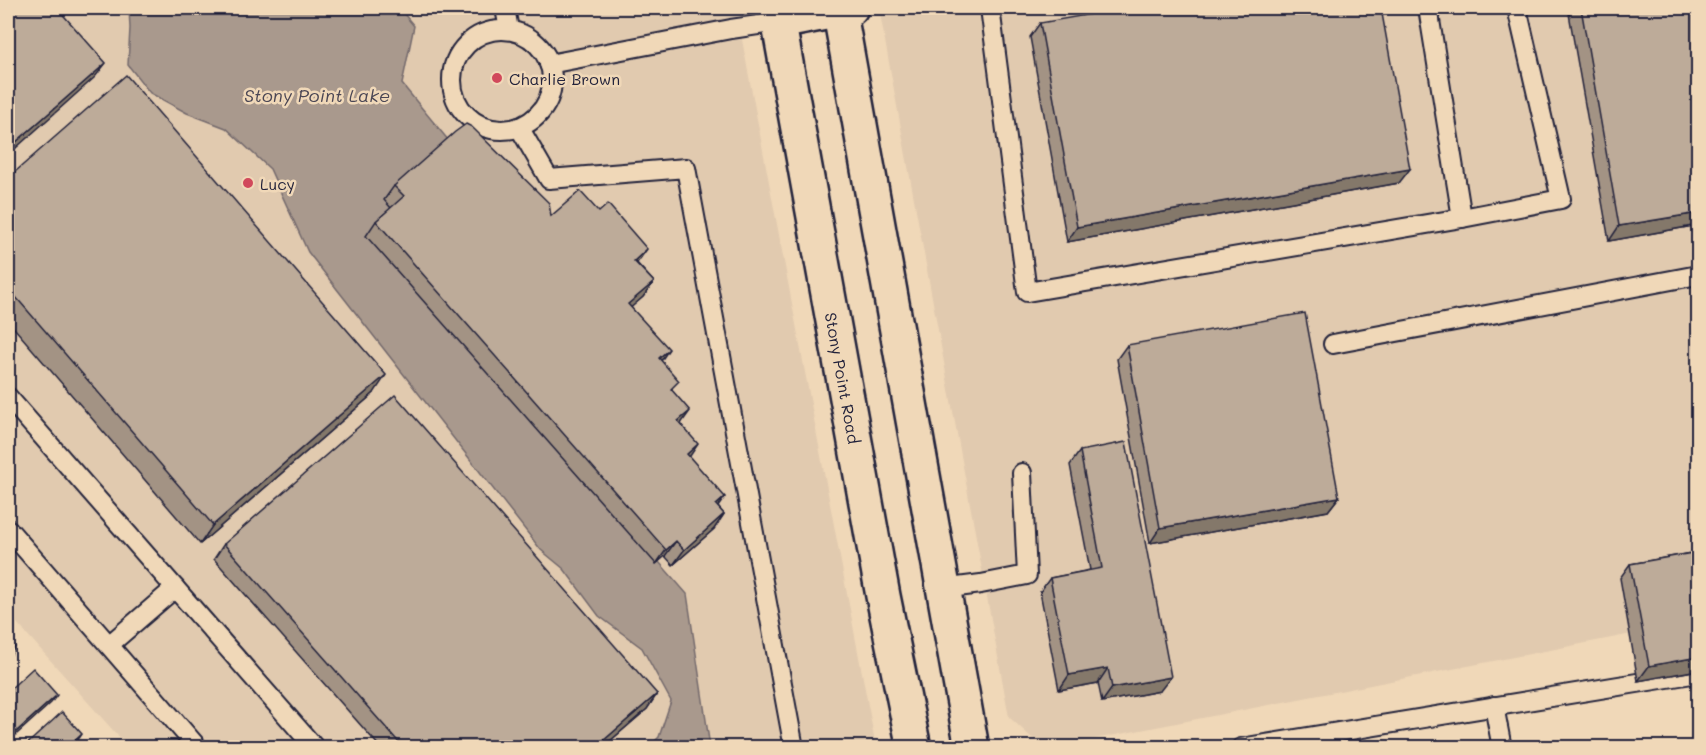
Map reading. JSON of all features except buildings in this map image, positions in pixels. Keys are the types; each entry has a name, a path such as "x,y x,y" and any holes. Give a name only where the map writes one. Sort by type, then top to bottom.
{"main road":[{"path":"778,15 843,8 942,589 972,747"},
{"name":"Stony Point Road","path":"778,15 883,596 914,747"}],"lane":[{"path":"505,8 509,30"},
{"path":"990,8 1027,292 1561,200 1517,8"},
{"path":"1428,8 1462,218"},
{"path":"549,64 778,15"},
{"path":"493,30 509,30 525,35 538,45 549,64 552,73 551,90 545,106 534,119 519,127 503,130 485,128 471,119 459,106 453,91 452,75 456,59 465,46 478,36 493,30"},
{"path":"519,127 549,179 686,168 794,747"},
{"path":"1333,345 1698,275"},
{"path":"8,397 315,747"},
{"path":"942,589 1027,575 1022,473"},
{"path":"8,529 198,747"},
{"path":"109,645 175,588"},
{"path":"1241,747 1698,673"},
{"path":"1494,706 1502,747"}],"shaded area":[{"path":"8,8 736,8 876,747 128,747 8,613"},
{"path":"879,8 1698,8 1698,621 1064,745 1032,738 1009,717"}],"water":[{"name":"Stony Point Lake","path":"129,8 399,8 414,26 402,84 449,141 398,206 370,231 687,594 710,747 649,747 659,737 671,701 642,648 599,616 564,569 541,550 308,252 270,169 226,128 187,113 150,93 128,65"}],"place":[{"name":"Charlie Brown","path":"497,78"},
{"name":"Lucy","path":"248,183"}]}
